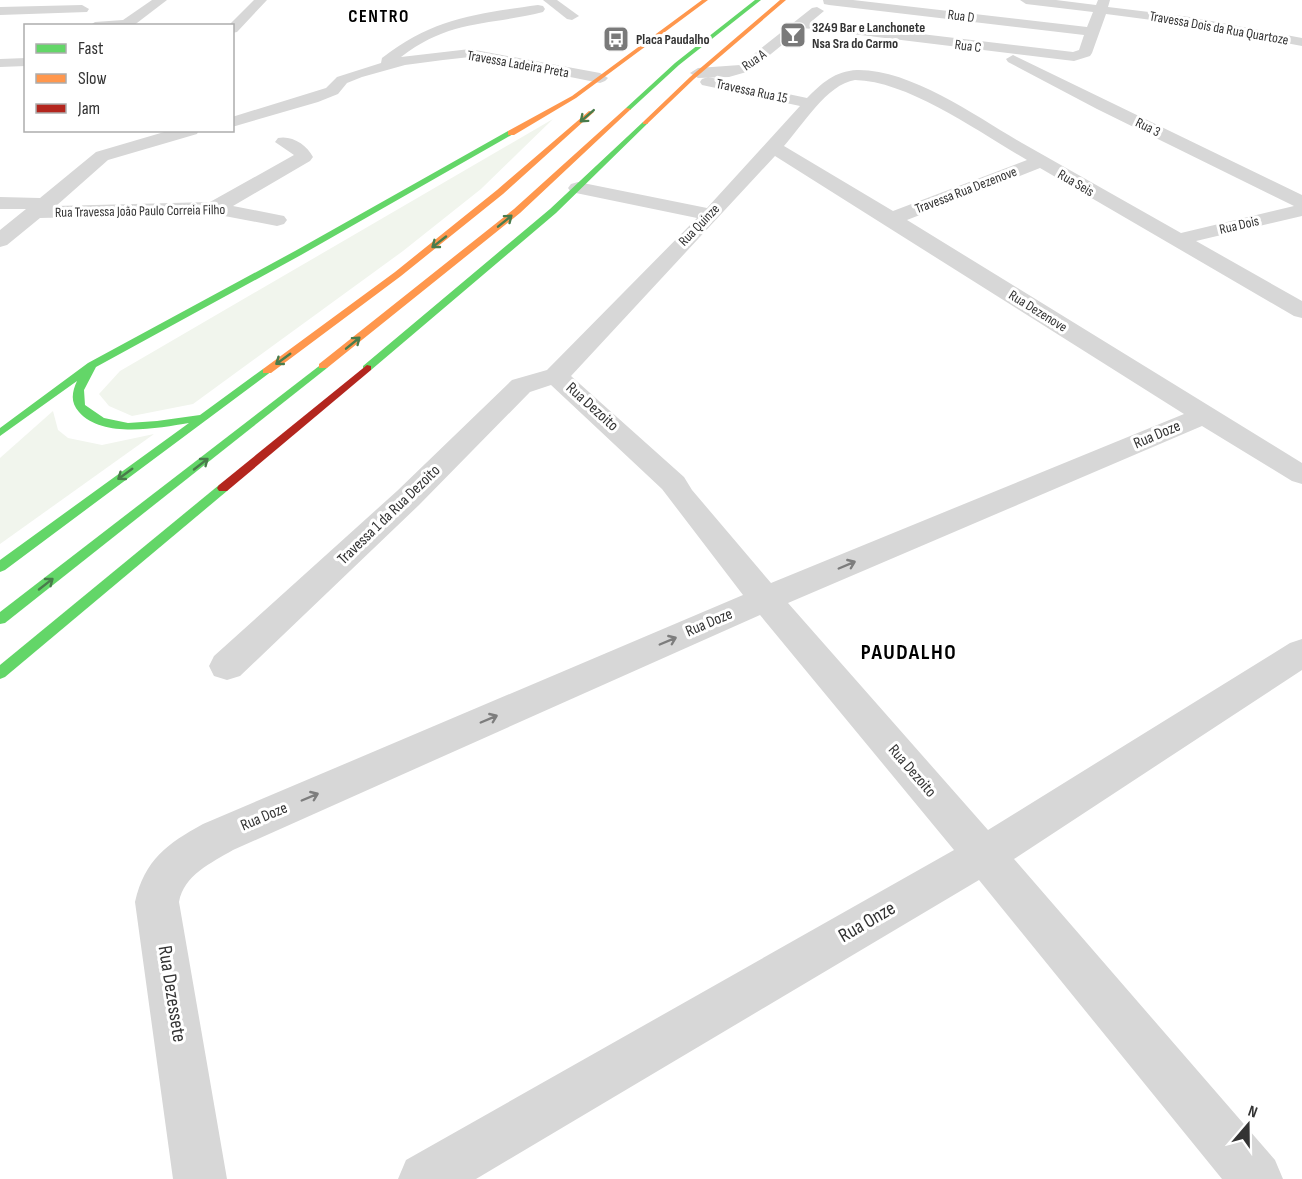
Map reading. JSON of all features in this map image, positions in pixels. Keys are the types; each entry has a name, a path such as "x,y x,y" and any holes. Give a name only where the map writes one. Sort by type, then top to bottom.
{"main road":[{"path":"0,433 92,365 541,117 600,78 705,0"},
{"path":"0,619 211,456 508,218 669,71 758,0"},
{"path":"0,673 395,345 578,188 695,75 783,0"},
{"path":"0,567 445,237 601,104"},
{"path":"92,365 78,395 80,407 89,417 103,423 122,426 202,417"}],"street":[{"path":"2,11 20,0"},
{"path":"132,24 161,0"},
{"path":"234,27 261,0"},
{"path":"549,0 572,16"},
{"name":"Rua A","path":"695,75 745,68 829,0"},
{"name":"Rua D","path":"829,0 1093,32"},
{"name":"Travessa Dois da Rua Quartoze","path":"1026,0 1102,5 1302,42"},
{"path":"1093,32 1102,5"},
{"path":"2,11 82,9"},
{"path":"378,68 414,39 444,25 538,9"},
{"path":"11,25 38,10"},
{"name":"Rua C","path":"800,24 1065,57 1083,55 1093,32"},
{"path":"470,53 488,44"},
{"name":"Rua 3","path":"995,49 1103,106 1302,202"},
{"name":"Travessa Ladeira Preta","path":"234,121 312,99 332,91 345,78 421,58 470,53 600,78"},
{"path":"0,63 24,62"},
{"name":"Travessa Rua 15","path":"695,75 811,104"},
{"name":"Rua Quinze","path":"556,376 811,104 837,79 843,77"},
{"name":"Rua Seis","path":"843,77 877,78 912,89 1302,311"},
{"path":"0,241 102,156 124,132"},
{"path":"102,156 184,132"},
{"path":"214,208 304,157 301,151 284,142"},
{"name":"Rua Dezenove","path":"773,147 893,218 1203,416 1302,475"},
{"name":"Travessa Rua Dezenove","path":"893,218 1040,162"},
{"path":"578,188 710,214"},
{"name":"Rua Travessa João Paulo Correia Filho","path":"0,203 42,208 214,208 277,220"},
{"name":"Rua Dois","path":"1176,240 1302,210"},
{"name":"Rua Dezoito","path":"556,376 674,484 680,495 765,599 1256,1179"},
{"name":"Travessa 1 da Rua Dezoito","path":"227,666 408,498 521,386 556,376"},
{"name":"Rua Doze","path":"218,837 765,599 1203,416"},
{"name":"Rua Onze","path":"424,1179 984,855 1302,652"},
{"name":"Rua Dezessete","path":"200,1179 158,902 159,889 172,868 190,853 218,837"}],"shaded area":[{"path":"553,119 481,189 403,251 193,404 132,416 109,406 99,394 120,371"},
{"path":"53,411 58,430 68,438 102,445 154,434 0,544 0,458"}],"traffic: fast":[{"path":"628,109 677,64 758,0"},
{"path":"367,368 553,211 645,123"},
{"path":"0,433 92,365 298,253 511,133"},
{"path":"92,365 80,387 78,400 86,412 100,421 114,425 143,426 200,418"},
{"path":"0,619 323,366"},
{"path":"0,567 267,371"},
{"path":"0,673 223,488"}],"traffic: slow":[{"path":"511,133 574,97 705,0"},
{"path":"645,123 692,78 783,0"},
{"path":"323,366 517,211 628,109"},
{"path":"267,371 398,274 500,192 591,112"}],"traffic: jam":[{"path":"223,488 367,368"}],"place":[{"name":"3249 Bar e Lanchonete Nsa Sra do Carmo","path":"793,35"},
{"name":"Placa Paudalho","path":"616,39"}],"district":[{"name":"CENTRO","path":"379,16"},
{"name":"PAUDALHO","path":"909,652"}]}
